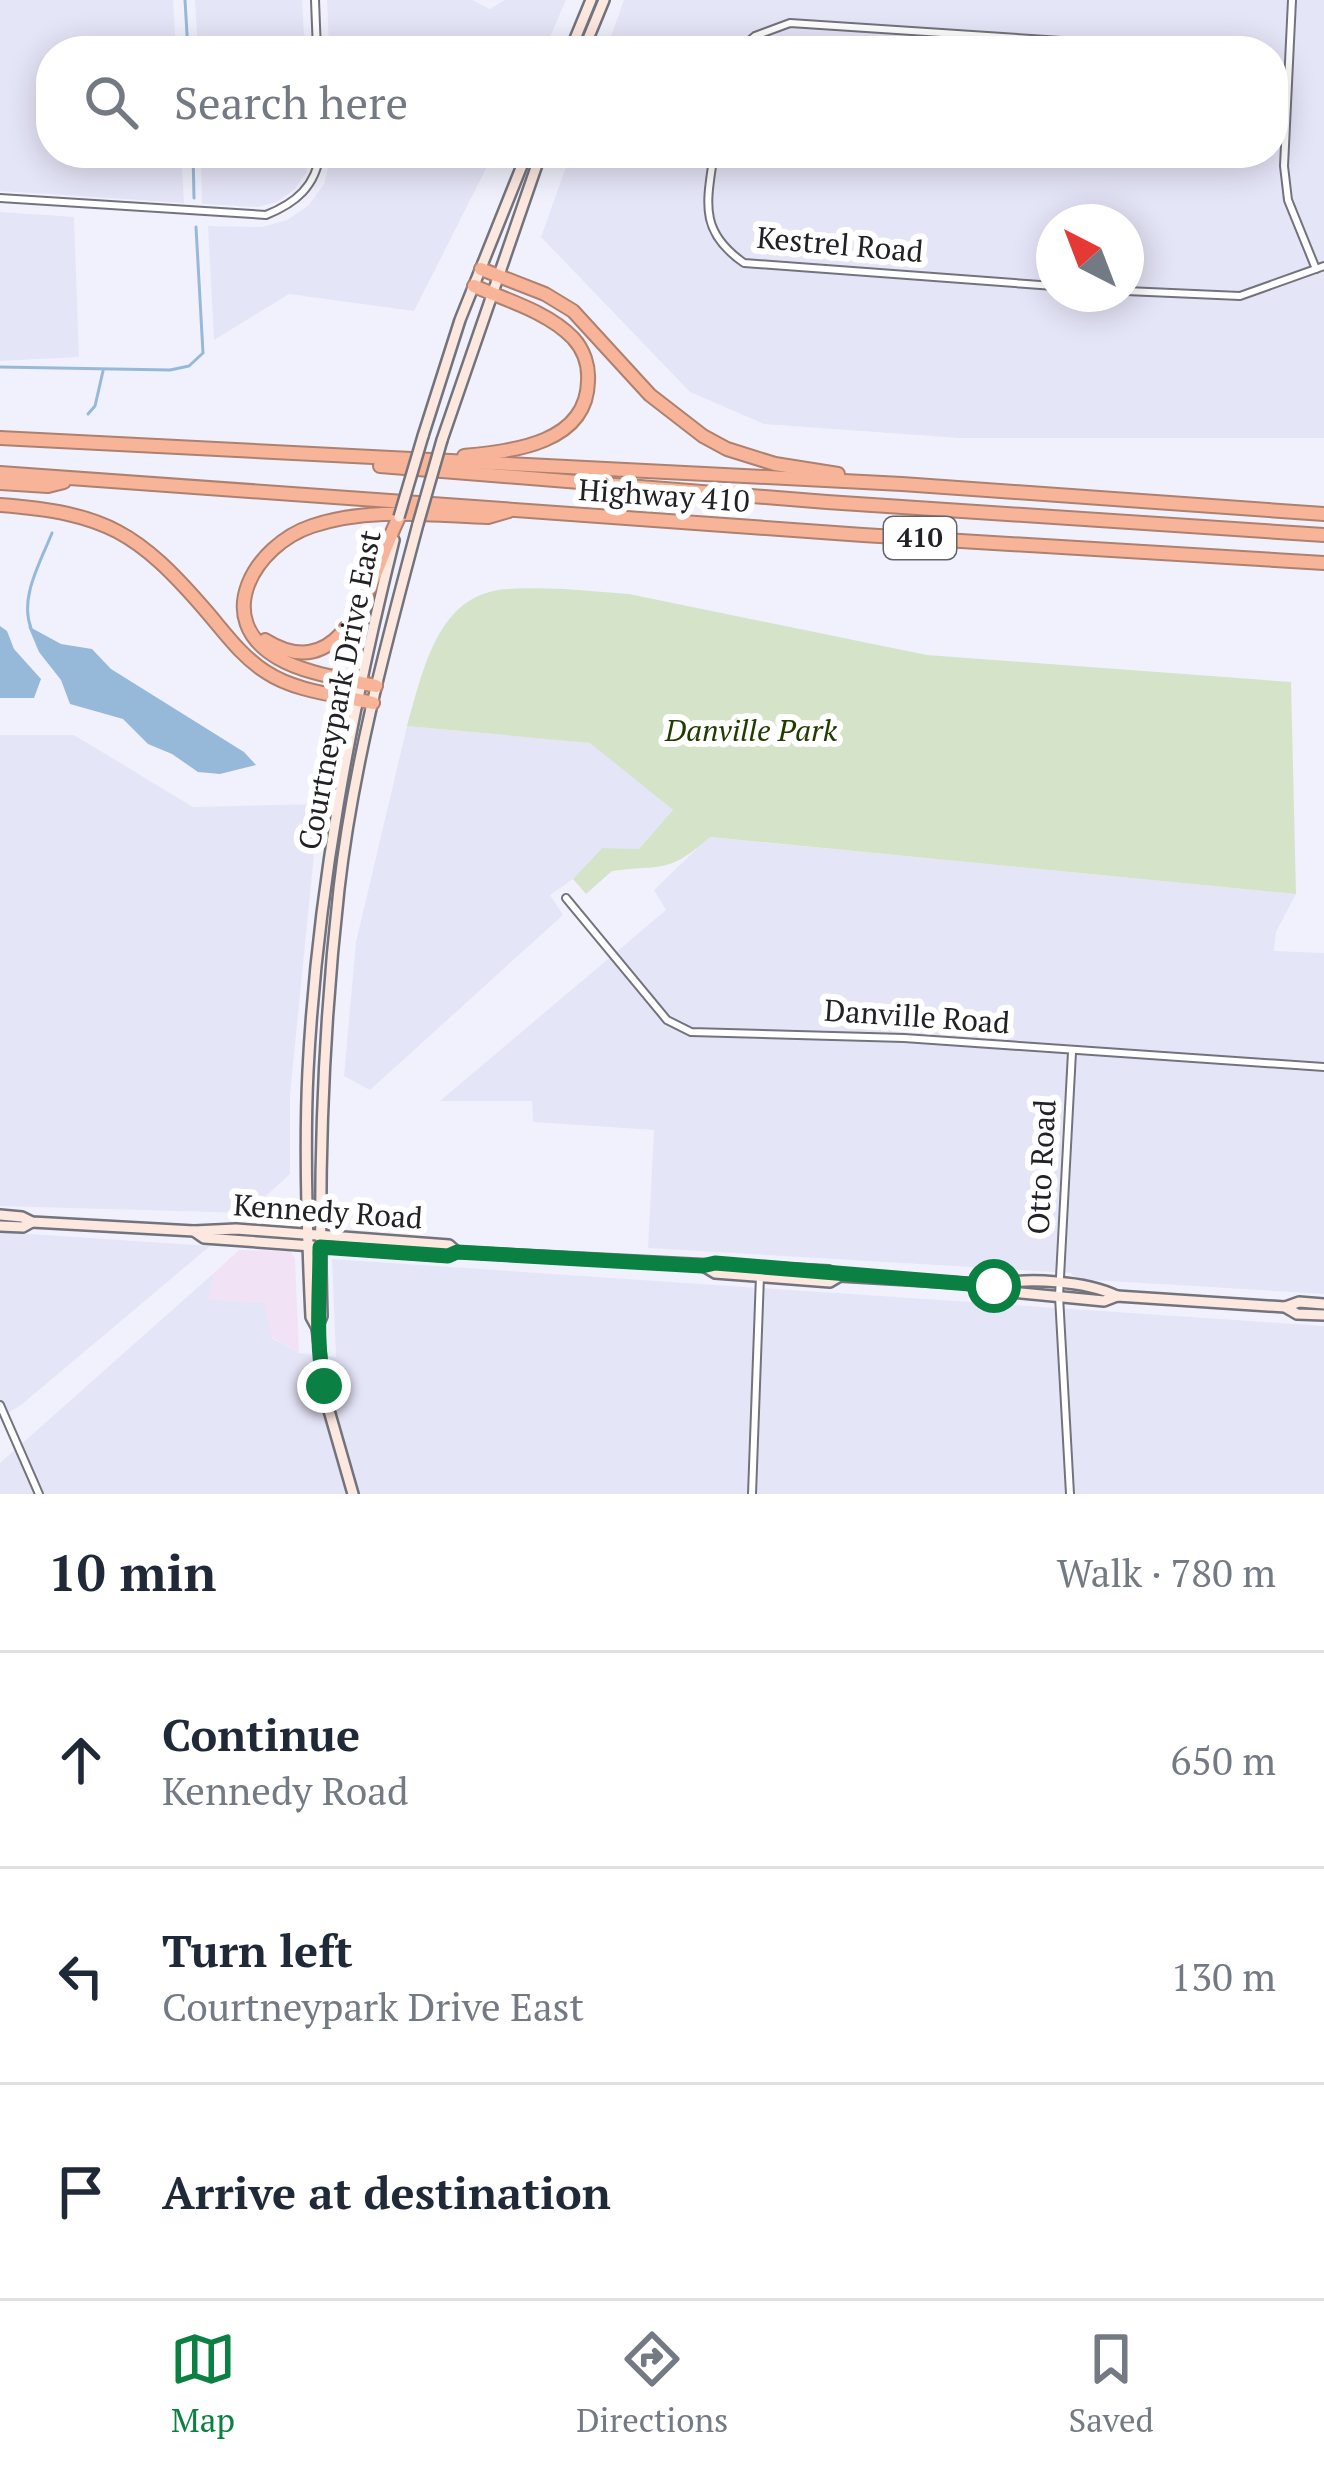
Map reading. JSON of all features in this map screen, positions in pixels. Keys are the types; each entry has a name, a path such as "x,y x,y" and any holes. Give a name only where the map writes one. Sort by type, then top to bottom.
{"highway":[{"path":"481,269 573,311 669,413 727,449 775,464 902,484"},
{"path":"331,456 463,457 540,443 564,430 582,409 589,386 587,362 577,342 556,322 474,286"},
{"name":"Highway 410","path":"0,438 902,484 1324,514"},
{"path":"95,444 827,502 1324,535"},
{"name":"Highway 410","path":"0,473 1324,563"},
{"path":"0,484 48,486 80,479"},
{"path":"0,505 75,513 118,530 149,550 240,650 269,674 298,686 374,703"},
{"path":"376,686 279,659 257,640 246,616 244,593 255,566 278,543 308,527 355,515 488,517 516,508"},
{"path":"246,616 265,640 291,652 314,651 334,641 366,598 400,517"}],"main road":[{"path":"576,36 591,0"},
{"path":"589,36 604,0"},
{"name":"Courtneypark Drive East","path":"314,1241 310,1046 327,883 356,699 423,436 474,286 521,168"},
{"name":"Courtneypark Drive East","path":"353,1494 326,1400 311,1317 322,1071 339,885 376,686 418,524 536,168"},
{"name":"Kennedy Road","path":"0,1215 32,1222 194,1231 204,1238 314,1241 448,1256 457,1252 829,1271 840,1276 994,1286 1010,1281 1104,1301 1117,1296 1285,1307 1299,1302 1324,1304"},
{"name":"Kennedy Road","path":"0,1226 23,1227 32,1222"},
{"name":"Kennedy Road","path":"1285,1307 1298,1314 1324,1316"}],"street":[{"path":"315,0 316,36"},
{"path":"1288,56 1292,0"},
{"path":"755,36 790,23 987,36"},
{"path":"0,198 266,215 299,197 318,168"},
{"name":"Kestrel Road","path":"712,168 711,228 730,254 744,263 1036,285"},
{"path":"1144,292 1240,296 1320,268 1288,200 1284,168"},
{"name":"Danville Road","path":"566,898 667,1020 691,1032 904,1038 1324,1067"},
{"name":"Otto Road","path":"1070,1494 1059,1291 1072,1052"},
{"path":"752,1494 760,1271"},
{"path":"0,1405 39,1494"}],"shaded area":[{"path":"0,0 173,0 175,36 36,36 36,168 182,168 184,203 0,191"},
{"path":"195,0 302,0 304,36 197,36"},
{"path":"327,0 472,0 490,9 505,0 566,0 550,36 328,36"},
{"path":"624,0 1324,0 1324,438 959,438 764,424 690,392 541,237 566,168 1288,168 1288,36 611,36"},
{"path":"201,168 307,168 294,190 277,202 257,207 202,204"},
{"path":"328,168 486,168 414,311 289,294 214,340 208,226 262,227 287,220 309,205 324,184"},
{"path":"0,212 74,217 79,357 0,361"},
{"path":"407,726 591,743 674,811 639,850 602,848 550,895 563,915 370,1090 344,1076 356,942"},
{"path":"0,735 74,735 193,807 319,804 290,1095 290,1174 247,1213 0,1206"},
{"path":"709,837 1296,894 1276,932 1274,951 1324,953 1324,1294 1076,1279 1071,1273 648,1248 654,1130 533,1122 532,1101 440,1101 666,910 654,890"},
{"path":"0,1232 210,1246 0,1418"},
{"path":"239,1250 290,1251 295,1259 299,1353 209,1300 214,1273"},
{"path":"332,1259 1324,1326 1324,1494 0,1494 0,1463 214,1273 209,1300 264,1303 272,1338 299,1353 336,1357"}],"green space":[{"name":"Danville Park","path":"498,590 629,594 927,655 1291,682 1296,894 710,837 674,863 612,871 586,894 573,879 602,848 639,849 673,810 590,743 407,726 434,643 459,608"}],"water":[{"path":"0,626 41,679 34,698 0,698"},
{"path":"28,626 61,644 92,649 111,669 244,752 256,765 220,774 198,772 148,744 123,719 70,704"}],"waterway":[{"path":"185,0 187,36"},
{"path":"193,168 194,198"},
{"path":"0,367 170,370 189,366 203,353 196,227"},
{"path":"88,414 95,406 103,371"},
{"path":"31,628 29,592 52,533"}],"route":[{"path":"324,1386 316,1328 322,1316 320,1247 448,1256 457,1252 715,1263 994,1286"}]}
